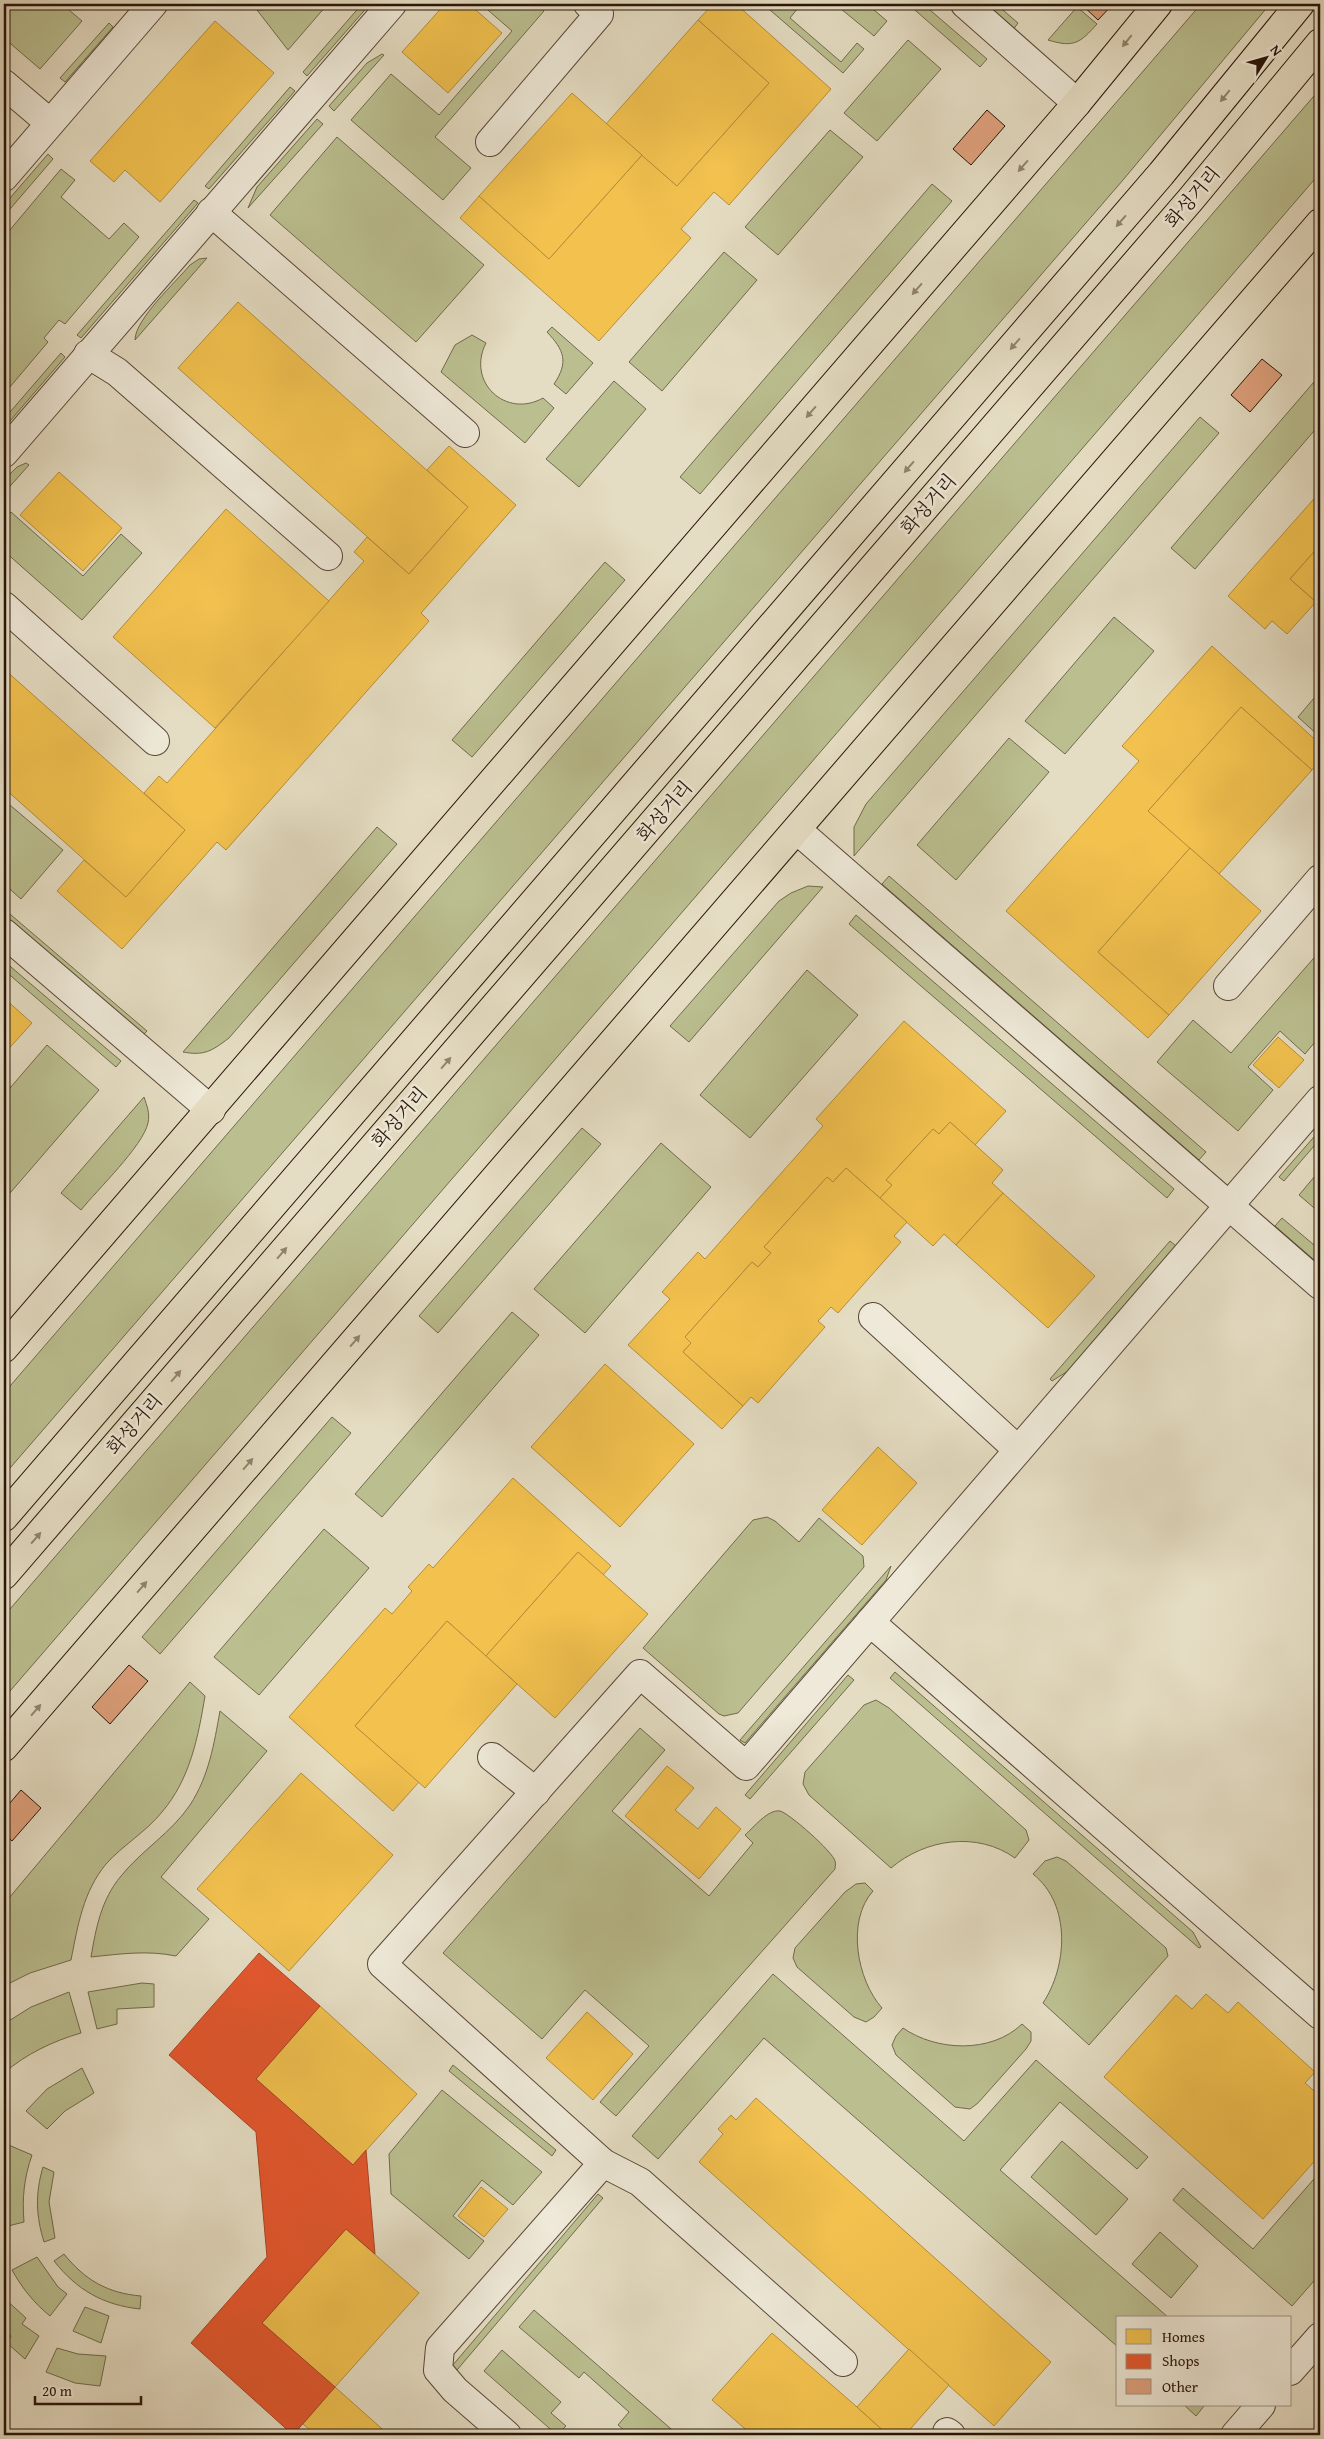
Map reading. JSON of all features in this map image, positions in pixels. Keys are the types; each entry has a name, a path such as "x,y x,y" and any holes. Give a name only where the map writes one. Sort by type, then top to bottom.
{"main road":[{"path":"4,1348 211,1110 1077,102 1158,4"},
{"name":"화성거리","path":"4,1517 1155,182 1300,4"},
{"name":"화성거리","path":"4,1575 1184,207 1320,43"},
{"path":"4,1747 1320,223"}],"street":[{"path":"4,177 153,4"},
{"path":"4,453 392,4"},
{"path":"490,142 599,14 588,4"},
{"path":"965,4 1077,102"},
{"path":"4,84 50,123"},
{"path":"211,212 465,433"},
{"path":"88,354 117,372 328,556"},
{"path":"4,606 155,741"},
{"path":"797,830 1320,1285"},
{"path":"1228,986 1320,879"},
{"path":"4,933 211,1110"},
{"path":"843,2362 640,2182 603,2163 382,1964 640,1674 746,1766 1320,1100"},
{"path":"873,1317 1018,1450"},
{"path":"870,1622 1320,2015"},
{"path":"492,1757 536,1792"},
{"path":"507,2435 455,2390 438,2370 440,2348 603,2163"},
{"path":"1292,2369 1320,2337"},
{"path":"1235,2435 1260,2406"}],"green space":[{"path":"4,4 62,4 82,21 40,69 4,38"},
{"path":"362,4 370,4 307,76 303,72"},
{"path":"481,4 540,4 544,11 435,137 471,168 443,200 351,120 391,74 439,115 512,31"},
{"path":"763,4 801,4 790,18 841,62 857,43 864,49 843,73"},
{"path":"835,4 867,4 887,21 874,36"},
{"path":"908,4 923,4 987,59 980,67"},
{"path":"983,4 996,4 1018,23 1013,30"},
{"path":"1201,4 1270,4 1123,180 4,1475 4,1393"},
{"path":"326,6 288,50 257,10"},
{"path":"1077,7 1097,24 1086,36 1076,42 1064,44 1048,40"},
{"path":"109,23 113,27 65,82 60,78"},
{"path":"908,40 941,69 877,141 844,113"},
{"path":"382,54 384,55 334,111 329,106 367,63"},
{"path":"290,87 295,91 209,189 205,186"},
{"path":"1320,89 1320,173 4,1698 4,1616"},
{"path":"317,119 323,124 248,208 257,187"},
{"path":"830,130 863,157 778,255 745,227"},
{"path":"337,137 484,265 416,342 270,215"},
{"path":"48,154 53,159 4,216 4,205"},
{"path":"61,169 75,180 61,197 109,239 124,223 139,237 65,324 59,320 44,338 48,342 4,394 4,237"},
{"path":"932,184 952,201 700,494 680,477"},
{"path":"194,200 198,203 81,338 77,335"},
{"path":"724,252 757,280 662,391 629,362"},
{"path":"207,258 135,340 142,322 157,301 190,265 199,259"},
{"path":"552,327 593,363 566,394 554,384 563,363 561,351 547,332"},
{"path":"472,335 486,343 481,357 481,371 485,383 493,393 503,400 516,404 529,403 543,398 554,408 525,443 441,372 455,345"},
{"path":"61,353 65,357 4,428 4,419"},
{"path":"1320,375 1320,424 1195,569 1171,548"},
{"path":"614,381 646,409 579,487 546,459"},
{"path":"1200,417 1219,433 854,856 854,827 866,804"},
{"path":"26,463 29,465 4,493 4,480 17,467"},
{"path":"11,512 83,576 121,534 142,553 82,620 4,551 4,520"},
{"path":"605,562 625,580 472,757 452,740"},
{"path":"1114,617 1154,651 1065,754 1025,721"},
{"path":"1320,691 1320,737 1298,717"},
{"path":"1009,738 1049,772 956,880 917,845"},
{"path":"4,800 63,850 21,899 4,884"},
{"path":"377,827 397,844 229,1038 218,1046 202,1053 183,1052"},
{"path":"889,876 1206,1152 1199,1160 882,884"},
{"path":"808,886 823,887 689,1042 670,1026 779,901 791,893"},
{"path":"4,909 147,1031 143,1035 4,915"},
{"path":"856,915 1174,1189 1167,1198 849,924"},
{"path":"1320,951 1320,1036 1305,1054 1280,1031 1248,1067 1273,1090 1238,1131 1157,1062 1193,1020 1231,1053"},
{"path":"4,961 121,1061 116,1067 4,970"},
{"path":"807,970 858,1015 750,1138 700,1095"},
{"path":"47,1045 99,1090 4,1200 4,1095"},
{"path":"144,1097 149,1116 144,1133 119,1168 81,1210 61,1193"},
{"path":"582,1128 601,1144 438,1333 419,1316"},
{"path":"1320,1130 1320,1139 1284,1181 1279,1177"},
{"path":"661,1143 711,1187 585,1333 534,1289"},
{"path":"1320,1170 1320,1213 1299,1195"},
{"path":"1282,1218 1320,1250 1320,1265 1275,1226"},
{"path":"1170,1241 1176,1246 1068,1371 1052,1381 1050,1379"},
{"path":"512,1312 539,1335 382,1517 355,1494"},
{"path":"332,1417 351,1433 160,1654 142,1637"},
{"path":"767,1517 775,1521 799,1542 819,1518 863,1556 864,1567 738,1713 724,1716 719,1714 643,1648 753,1520"},
{"path":"324,1529 369,1568 259,1695 214,1657"},
{"path":"891,1566 886,1580 745,1743 740,1740"},
{"path":"895,1672 1193,1932 1201,1947 1199,1948 890,1678"},
{"path":"848,1675 854,1680 750,1799 745,1795"},
{"path":"190,1682 205,1696 196,1742 180,1786 156,1819 113,1857 98,1875 82,1909 71,1960 30,1973 4,1986 4,1904"},
{"path":"876,1700 889,1708 1026,1830 1029,1840 1015,1858 1000,1849 984,1844 952,1842 919,1850 891,1868 809,1795 803,1784 805,1772 864,1705"},
{"path":"220,1711 267,1751 161,1877 209,1919 176,1956 144,1953 91,1957 100,1915 114,1885 129,1867 182,1815 202,1783 210,1760"},
{"path":"640,1728 665,1750 612,1811 709,1896 753,1843 745,1835 766,1816 775,1811 785,1813 810,1833 832,1856 835,1861 835,1869 616,2116 600,2102 649,2046 585,1990 542,2039 443,1953"},
{"path":"1057,1857 1066,1861 1166,1948 1168,1956 1089,2045 1043,2003 1057,1972 1061,1955 1062,1937 1060,1919 1054,1902 1046,1887 1033,1874 1045,1861"},
{"path":"865,1883 873,1891 865,1903 859,1918 858,1950 866,1982 882,2008 874,2017 866,2022 854,2017 797,1967 793,1958 795,1948 845,1892 856,1884"},
{"path":"773,1974 964,2141 1036,2060 1148,2157 1137,2169 1060,2102 1000,2170 1167,2316 1116,2316 1116,2345 764,2038 658,2159 632,2136"},
{"path":"142,1983 154,1984 154,2007 117,2009 117,2024 97,2029 88,1992"},
{"path":"69,1992 81,2033 40,2049 4,2073 4,2024 31,2007"},
{"path":"1022,2024 1031,2032 1031,2041 978,2103 970,2109 955,2107 896,2055 892,2045 896,2036 903,2028 916,2036 931,2041 963,2046 995,2041 1009,2034"},
{"path":"453,2065 556,2150 552,2156 449,2071"},
{"path":"82,2068 94,2093 65,2111 47,2129 26,2111 47,2089"},
{"path":"442,2090 542,2172 513,2205 482,2180 453,2216 484,2241 469,2259 391,2194 389,2154"},
{"path":"1062,2141 1128,2199 1096,2235 1031,2177"},
{"path":"4,2143 32,2155 24,2188 24,2222 4,2227"},
{"path":"43,2167 54,2172 49,2202 55,2238 44,2242 39,2223 38,2205"},
{"path":"1320,2172 1320,2274 1292,2306 1173,2200 1183,2188 1253,2249"},
{"path":"598,2194 603,2198 457,2370 452,2366"},
{"path":"1160,2232 1198,2266 1171,2298 1132,2264"},
{"path":"64,2254 80,2271 98,2284 118,2292 141,2296 140,2309 114,2304 82,2288 54,2261"},
{"path":"37,2257 58,2287 67,2294 50,2316 29,2295 12,2270"},
{"path":"4,2298 26,2318 22,2324 39,2336 25,2359 7,2343 11,2336 4,2331"},
{"path":"85,2307 109,2316 101,2343 73,2331"},
{"path":"534,2310 678,2435 630,2435 618,2425 629,2412 584,2372 579,2378 519,2327"},
{"path":"57,2348 78,2354 106,2356 100,2386 75,2383 46,2372"},
{"path":"502,2350 561,2402 551,2413 566,2426 557,2435 484,2371"},
{"path":"1185,2406 1204,2406 1196,2416"}],"building: Homes":[{"path":"445,4 469,4 502,33 448,93 402,52"},
{"path":"713,4 736,4 831,89 729,205 714,192 681,229 691,238 599,341 460,218 479,196 549,259 642,155 677,186 769,83 698,20"},
{"path":"698,20 769,83 677,186 606,124"},
{"path":"215,21 274,73 160,202 125,170 114,182 90,161"},
{"path":"572,93 642,155 549,259 479,196"},
{"path":"238,302 468,507 409,574 178,368"},
{"path":"449,446 516,505 421,613 429,621 226,850 217,842 122,949 57,891 84,860 126,897 185,830 144,793 159,776 167,783 364,561 354,552 367,537 409,574 468,507 427,470"},
{"path":"59,472 122,528 83,571 20,515"},
{"path":"1320,492 1320,545 1290,579 1316,602 1287,634 1272,621 1265,629 1228,596"},
{"path":"226,509 329,601 215,728 113,637"},
{"path":"1320,545 1320,605 1290,579"},
{"path":"1212,646 1320,744 1320,761 1312,770 1241,707 1148,811 1190,848 1098,952 1169,1015 1148,1038 1006,911 1139,761 1122,746"},
{"path":"4,669 185,830 126,897 4,788"},
{"path":"1241,707 1312,770 1219,874 1148,811"},
{"path":"1190,848 1261,911 1169,1015 1098,952"},
{"path":"4,998 32,1023 4,1054"},
{"path":"904,1021 1006,1111 975,1145 950,1122 939,1134 933,1129 886,1180 892,1185 880,1198 846,1168 833,1182 827,1177 764,1247 771,1253 758,1267 752,1262 685,1337 691,1343 683,1352 743,1406 722,1429 628,1345 670,1299 662,1292 698,1252 705,1259 823,1126 816,1119"},
{"path":"1278,1037 1304,1060 1279,1088 1253,1065"},
{"path":"950,1122 1003,1170 992,1183 1003,1193 956,1245 944,1234 933,1246 880,1198 892,1185 886,1180 933,1129 939,1134"},
{"path":"846,1168 907,1222 894,1236 901,1242 838,1313 831,1307 818,1321 825,1327 758,1403 751,1397 743,1406 683,1352 691,1343 685,1337 752,1262 758,1267 771,1253 764,1247 827,1177 833,1182"},
{"path":"1003,1193 1095,1276 1048,1328 956,1245"},
{"path":"605,1364 694,1444 620,1527 531,1447"},
{"path":"878,1447 917,1483 862,1545 822,1510"},
{"path":"513,1478 611,1566 603,1575 578,1552 486,1656 447,1621 355,1726 419,1782 393,1811 289,1717 385,1608 392,1614 412,1591 408,1587 429,1564 433,1568"},
{"path":"578,1552 648,1614 555,1718 486,1656"},
{"path":"447,1621 517,1684 425,1788 355,1726"},
{"path":"667,1766 694,1788 675,1810 698,1829 716,1807 741,1829 699,1879 625,1816"},
{"path":"301,1773 393,1855 289,1971 197,1889"},
{"path":"1206,1994 1228,2013 1238,2002 1315,2072 1305,2083 1320,2096 1320,2155 1263,2219 1104,2077 1176,1995 1192,2009"},
{"path":"320,2006 417,2094 353,2165 256,2079"},
{"path":"587,2012 633,2054 593,2100 546,2058"},
{"path":"756,2098 1051,2362 994,2426 699,2162 723,2134 718,2129 731,2115 736,2120"},
{"path":"481,2187 508,2209 484,2237 458,2216"},
{"path":"346,2229 419,2293 335,2387 262,2323"},
{"path":"772,2333 888,2435 752,2435 712,2400"},
{"path":"909,2349 949,2385 905,2435 888,2435 857,2407"},
{"path":"335,2387 389,2435 316,2435 303,2424"}],"building: Shops":[{"path":"259,1953 320,2006 256,2079 353,2165 366,2150 375,2254 346,2229 262,2323 335,2387 293,2435 191,2343 267,2257 256,2132 169,2055"}],"building: Other":[{"path":"1081,4 1113,4 1098,20"},
{"path":"987,110 1005,126 971,165 953,149"},
{"path":"1262,359 1282,375 1250,412 1231,395"},
{"path":"129,1665 148,1681 110,1724 92,1707"},
{"path":"21,1790 41,1808 12,1841 4,1834 4,1810"}]}
